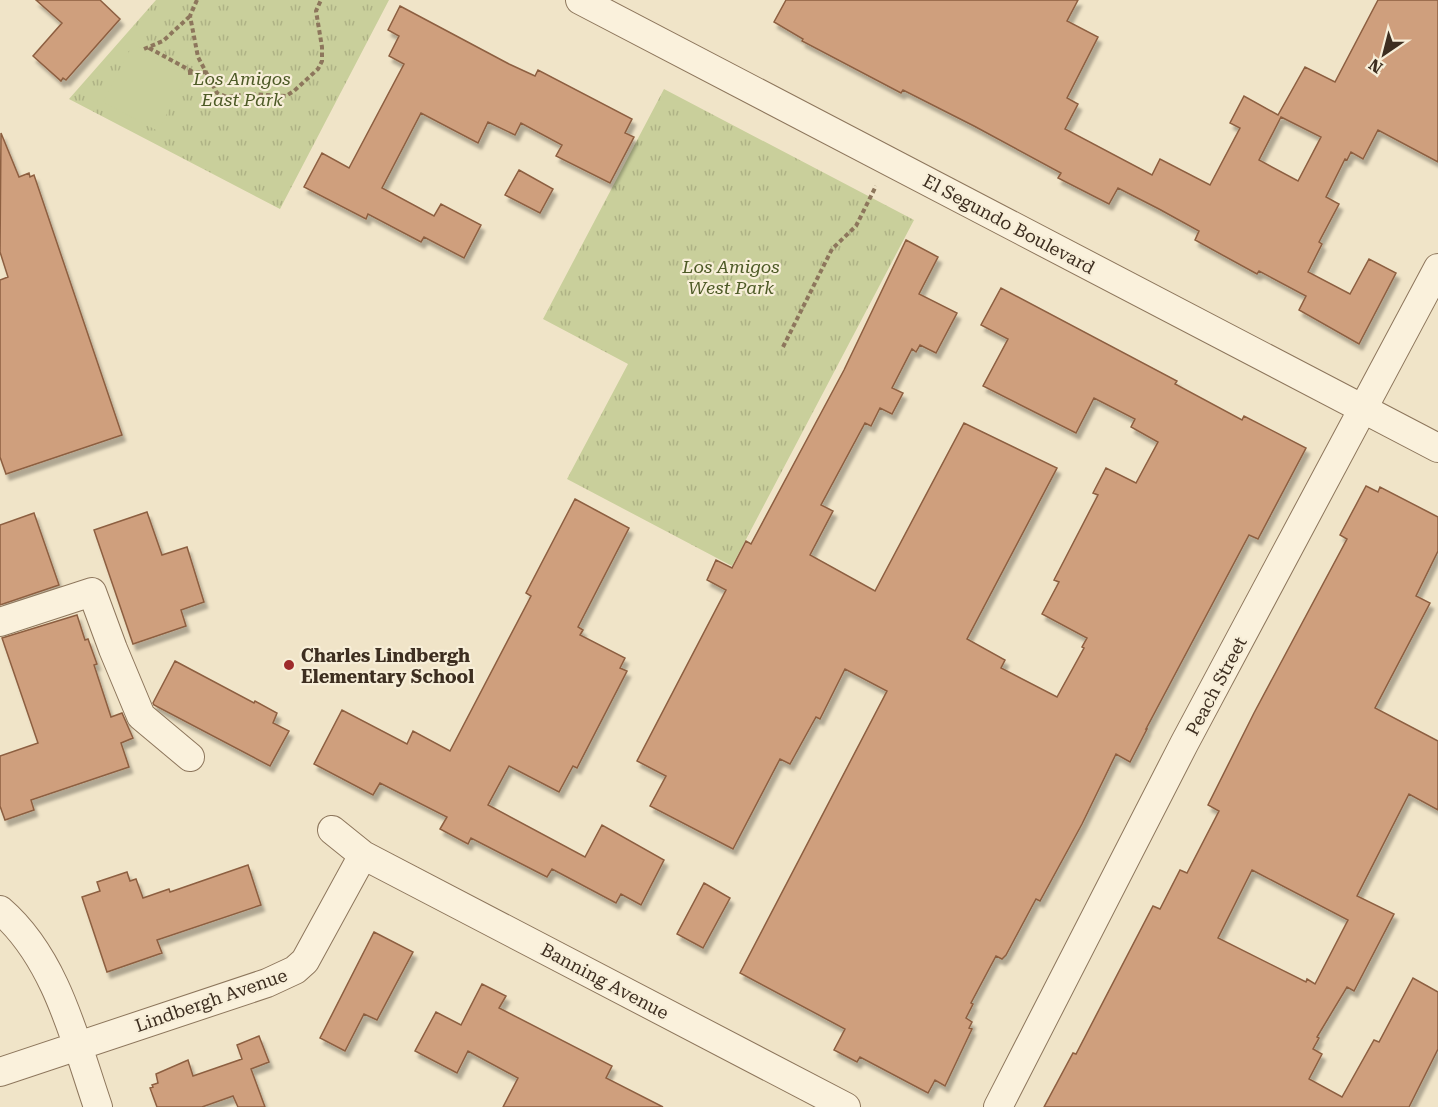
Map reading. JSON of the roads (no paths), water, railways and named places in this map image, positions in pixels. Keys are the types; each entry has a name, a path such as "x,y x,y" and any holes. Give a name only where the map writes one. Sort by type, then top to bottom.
{"street":[{"name":"El Segundo Boulevard","path":"580,0 1438,448"},
{"name":"Peach Street","path":"998,1107 1184,744 1438,268"},
{"path":"0,622 92,592 141,716 190,757"},
{"name":"Banning Avenue","path":"332,830 363,855 846,1107"},
{"name":"Lindbergh Avenue","path":"0,1072 267,982 295,970 314,947 363,855"},
{"path":"0,910 26,936 45,969 63,1006 98,1107"}],"place":[{"name":"Charles Lindbergh Elementary School","path":"289,665"}],"park label":[{"name":"Los Amigos East Park","path":"242,88"},
{"name":"Los Amigos West Park","path":"731,276"}]}
